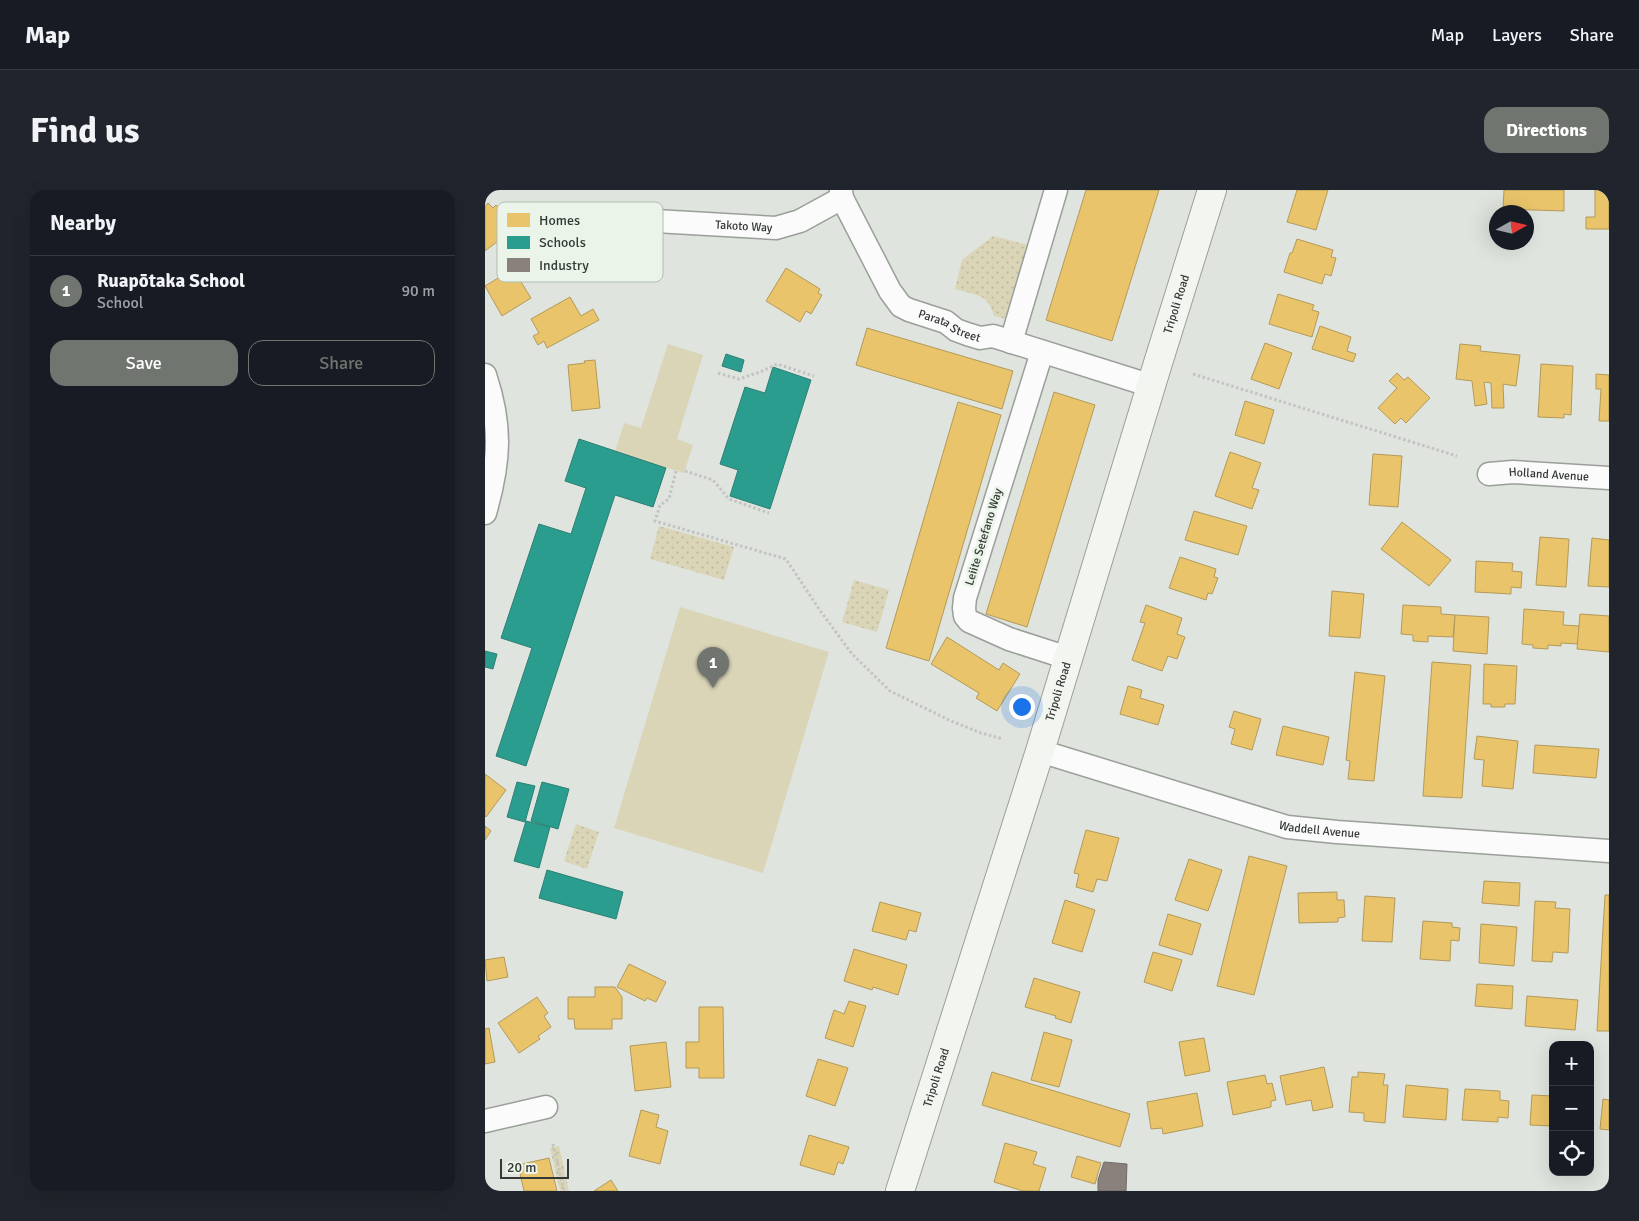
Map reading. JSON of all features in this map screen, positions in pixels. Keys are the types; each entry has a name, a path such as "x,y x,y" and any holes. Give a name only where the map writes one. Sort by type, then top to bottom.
{"street":[{"path":"1011,342 1057,190"},
{"name":"Tripoli Road","path":"900,1191 1040,751 1212,190"},
{"name":"Parata Street","path":"842,194 890,291 901,306 946,322 955,330 979,338 993,336 1152,386"},
{"name":"Takoto Way","path":"663,221 776,228 800,221 842,194"},
{"name":"Leiite Setefano Way","path":"1042,352 965,598 964,608 965,616 969,621 1009,639 1068,658"},
{"path":"485,375 496,415 497,439 496,465 485,513"},
{"name":"Holland Avenue","path":"1489,474 1513,472 1609,478"},
{"name":"Waddell Avenue","path":"1040,751 1287,827 1609,851"},
{"path":"485,1121 546,1107"}],"path":[{"path":"718,373 739,379 777,364 814,376"},
{"path":"1193,374 1457,456"},
{"path":"677,471 669,499 659,505 655,521 786,559 852,654 890,691 951,722 1003,739"},
{"path":"685,471 713,480 729,499 769,513"},
{"path":"553,1144 564,1191"}],"shaded area":[{"path":"993,236 1029,245 1006,319 994,316 989,303 985,299 975,294 955,289 962,260"},
{"path":"668,344 703,355 677,439 693,445 684,473 615,452 624,423 641,428"},
{"path":"659,526 734,547 724,580 650,559"},
{"path":"854,580 889,590 877,632 842,622"},
{"path":"680,607 829,652 763,873 614,828"},
{"path":"576,824 599,832 587,869 564,861"},
{"path":"559,1146 569,1191 560,1191 550,1148"}],"building: Homes":[{"path":"1086,190 1159,190 1112,341 1046,320"},
{"path":"1297,190 1328,190 1316,230 1287,222"},
{"path":"1504,190 1564,190 1564,211 1534,210 1534,205 1503,205"},
{"path":"1595,190 1609,190 1609,229 1586,229 1586,217 1595,217"},
{"path":"488,203 493,208 497,206 497,242 485,251 485,207"},
{"path":"1297,239 1333,250 1331,257 1336,258 1331,276 1325,274 1322,284 1284,272"},
{"path":"786,268 820,289 818,293 822,295 811,314 806,311 800,322 766,301"},
{"path":"497,279 497,282 521,282 531,298 502,316 485,286"},
{"path":"1278,294 1314,305 1312,310 1319,312 1312,337 1269,324"},
{"path":"570,297 581,316 593,309 599,320 547,348 544,341 538,345 533,336 539,333 531,319"},
{"path":"1320,326 1351,337 1347,351 1356,354 1353,362 1312,349"},
{"path":"867,328 1013,371 1002,409 856,365"},
{"path":"1265,343 1292,353 1279,389 1251,379"},
{"path":"1460,344 1481,346 1480,351 1520,355 1516,386 1503,384 1504,408 1492,408 1491,383 1484,382 1487,404 1475,406 1472,381 1456,379"},
{"path":"595,360 600,408 572,411 568,365"},
{"path":"1541,364 1573,366 1571,415 1564,414 1564,418 1538,417"},
{"path":"1397,373 1404,380 1408,377 1430,398 1406,423 1401,418 1395,424 1378,408 1397,388 1389,381"},
{"path":"1596,374 1609,375 1609,421 1599,421 1601,389 1596,389"},
{"path":"1054,392 1095,405 1027,627 986,614"},
{"path":"1245,401 1274,410 1264,444 1235,435"},
{"path":"958,402 1001,415 929,661 886,648"},
{"path":"1230,452 1261,463 1252,488 1259,490 1252,509 1215,496"},
{"path":"1373,454 1402,456 1398,507 1369,505"},
{"path":"1194,511 1247,526 1238,555 1185,540"},
{"path":"1402,522 1451,560 1429,586 1381,549"},
{"path":"1540,537 1569,539 1566,587 1536,585"},
{"path":"1592,538 1609,540 1609,587 1588,586"},
{"path":"1180,557 1216,569 1214,577 1218,578 1212,594 1208,593 1206,600 1169,588"},
{"path":"1476,561 1513,563 1512,571 1522,572 1521,588 1511,587 1511,594 1475,592"},
{"path":"1332,591 1364,594 1360,638 1329,636"},
{"path":"1146,605 1182,618 1177,634 1185,637 1177,659 1168,656 1162,671 1132,660 1145,623 1140,622"},
{"path":"1403,605 1441,607 1441,614 1455,615 1453,637 1428,636 1428,642 1413,641 1413,635 1401,634"},
{"path":"1524,609 1564,612 1563,625 1579,626 1578,644 1561,643 1561,646 1548,645 1548,649 1533,648 1533,645 1522,644"},
{"path":"1580,614 1609,616 1609,652 1577,649"},
{"path":"1455,615 1489,617 1487,654 1453,651"},
{"path":"947,637 999,670 1003,663 1020,674 997,711 976,698 979,693 931,664"},
{"path":"1432,662 1471,665 1462,798 1423,796"},
{"path":"1484,664 1517,666 1515,704 1505,704 1505,707 1491,707 1491,704 1483,704"},
{"path":"1355,672 1385,676 1374,781 1348,779 1350,761 1346,760"},
{"path":"1128,686 1142,690 1140,698 1164,705 1158,725 1120,714"},
{"path":"1234,711 1261,719 1252,750 1231,744 1235,729 1229,727"},
{"path":"1283,726 1329,737 1323,765 1276,755"},
{"path":"1477,736 1518,741 1513,789 1482,786 1484,760 1474,759"},
{"path":"1535,745 1599,749 1596,778 1533,773"},
{"path":"485,774 506,790 486,817 485,816"},
{"path":"485,826 491,831 485,840"},
{"path":"1086,830 1119,838 1107,881 1097,879 1093,892 1076,887 1079,874 1074,873"},
{"path":"1249,856 1287,866 1254,995 1217,986"},
{"path":"1189,859 1222,870 1208,911 1175,900"},
{"path":"1484,881 1520,883 1519,906 1482,903"},
{"path":"1337,892 1337,900 1344,900 1345,917 1338,918 1338,922 1299,923 1298,893"},
{"path":"1605,895 1609,895 1609,1031 1597,1031"},
{"path":"1365,896 1395,898 1392,942 1362,941"},
{"path":"1065,900 1095,910 1082,952 1052,943"},
{"path":"1535,901 1556,902 1555,908 1570,909 1568,953 1553,952 1552,962 1532,961"},
{"path":"880,902 921,913 916,932 909,930 906,940 872,931"},
{"path":"1168,914 1201,924 1192,955 1159,945"},
{"path":"1423,921 1452,923 1452,927 1460,928 1459,941 1451,940 1450,961 1420,959"},
{"path":"1481,924 1517,927 1514,966 1479,963"},
{"path":"854,949 907,965 898,995 873,987 872,990 844,981"},
{"path":"1153,952 1182,960 1172,991 1144,982"},
{"path":"504,957 508,977 487,981 485,960"},
{"path":"629,964 666,982 656,1002 647,998 645,1001 617,987"},
{"path":"1034,978 1080,992 1071,1023 1055,1018 1056,1016 1025,1007"},
{"path":"1477,984 1513,986 1512,1009 1475,1006"},
{"path":"595,987 615,987 622,997 622,1019 612,1019 612,1029 575,1029 574,1019 568,1019 568,997 595,997"},
{"path":"1527,996 1578,1000 1575,1030 1525,1026"},
{"path":"537,997 548,1013 544,1016 551,1027 538,1036 540,1039 519,1053 498,1023"},
{"path":"849,1001 866,1006 853,1047 825,1038 834,1010 844,1014"},
{"path":"699,1007 723,1007 724,1078 699,1078 699,1068 686,1068 686,1042 699,1042"},
{"path":"489,1028 495,1062 485,1064 485,1029"},
{"path":"1044,1032 1072,1040 1059,1087 1031,1080"},
{"path":"1204,1038 1210,1071 1185,1076 1179,1042"},
{"path":"666,1042 671,1087 635,1091 630,1046"},
{"path":"818,1059 848,1068 835,1106 806,1096"},
{"path":"1324,1067 1333,1107 1313,1111 1311,1100 1286,1105 1280,1076"},
{"path":"992,1072 1130,1114 1120,1147 982,1105"},
{"path":"1358,1072 1385,1074 1383,1085 1388,1085 1385,1123 1364,1121 1364,1113 1349,1112 1352,1077 1358,1077"},
{"path":"1265,1075 1267,1084 1272,1083 1276,1100 1271,1101 1271,1107 1233,1115 1227,1082"},
{"path":"1406,1085 1448,1089 1446,1120 1403,1117"},
{"path":"1465,1089 1500,1091 1500,1100 1509,1101 1508,1118 1498,1117 1498,1122 1462,1120"},
{"path":"1197,1093 1203,1126 1163,1134 1162,1128 1151,1129 1147,1102"},
{"path":"1532,1095 1549,1096 1549,1126 1530,1125"},
{"path":"1603,1099 1609,1100 1609,1130 1600,1129"},
{"path":"641,1110 659,1115 656,1127 668,1131 660,1164 629,1156"},
{"path":"809,1135 849,1147 843,1164 838,1162 834,1175 800,1165"},
{"path":"1005,1143 1037,1152 1033,1164 1046,1168 1039,1191 1023,1191 994,1182"},
{"path":"1077,1156 1101,1163 1095,1184 1071,1177"},
{"path":"549,1158 557,1191 524,1191 518,1165"},
{"path":"611,1180 618,1191 594,1191"}],"building: Schools":[{"path":"726,354 744,360 741,372 722,366"},
{"path":"773,367 811,380 770,509 730,496 738,470 720,464 745,387 765,393"},
{"path":"579,439 666,468 653,507 615,495 526,766 496,756 532,648 501,638 539,524 571,534 586,488 565,481"},
{"path":"485,651 497,654 493,669 485,667"},
{"path":"517,782 535,786 525,822 507,817"},
{"path":"542,782 569,789 558,829 531,821"},
{"path":"526,821 550,827 539,868 514,861"},
{"path":"547,870 623,892 616,919 539,898"}],"building: Industry":[{"path":"1104,1162 1127,1164 1126,1191 1098,1191 1098,1180"}],"place":[{"name":"Ruapōtaka School","path":"713,688"}]}
